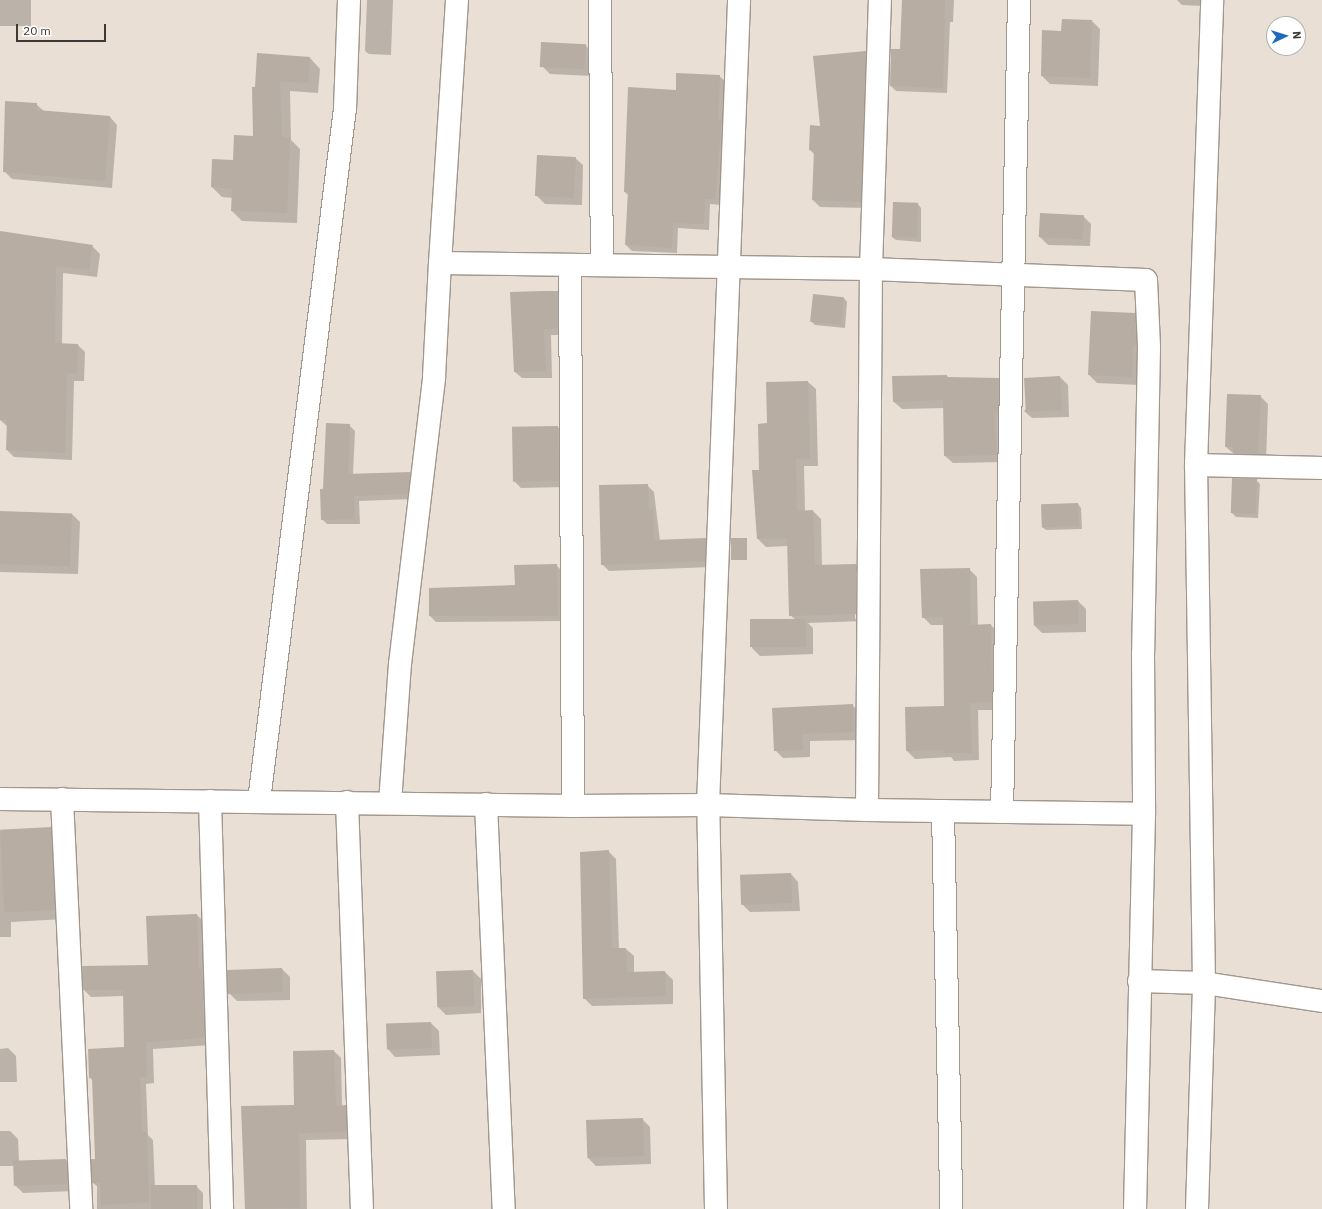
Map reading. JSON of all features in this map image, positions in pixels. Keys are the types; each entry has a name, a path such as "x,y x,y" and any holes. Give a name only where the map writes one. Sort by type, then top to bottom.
{"street":[{"path":"259,801 345,109 349,0"},
{"path":"390,803 400,664 434,377 457,0"},
{"path":"600,0 602,265"},
{"path":"716,1209 708,805 738,0"},
{"path":"867,810 871,269 880,0"},
{"path":"1002,812 1019,0"},
{"path":"1198,1209 1204,983 1196,465 1212,0"},
{"path":"440,263 871,269 1014,276 1146,280 1149,347 1143,654 1144,814 1135,1209"},
{"path":"570,265 573,806"},
{"path":"1196,465 1322,468"},
{"path":"0,798 573,806 708,805 867,810 1144,814"},
{"path":"62,799 81,1209"},
{"path":"210,801 222,1209"},
{"path":"347,802 362,1209"},
{"path":"486,804 504,1209"},
{"path":"943,811 951,1209"},
{"path":"1139,981 1204,983 1322,1001"}],"building":[{"path":"902,0 945,0 943,88 890,86 891,49 900,49"},
{"path":"1062,19 1092,20 1090,78 1041,76 1042,30 1061,31"},
{"path":"541,42 586,44 585,69 540,67"},
{"path":"866,51 861,202 812,200 814,151 809,150 810,125 820,126 813,56"},
{"path":"257,53 310,57 308,83 280,81 282,137 290,138 287,213 231,211 232,189 211,187 212,159 233,160 234,135 253,136 252,87 255,87"},
{"path":"676,73 720,75 718,119 722,119 715,199 705,199 704,224 673,223 672,248 625,245 628,192 624,192 628,87 676,90"},
{"path":"5,101 37,103 37,110 110,116 105,181 3,172"},
{"path":"537,155 576,157 574,198 535,196"},
{"path":"893,202 918,203 917,238 892,237"},
{"path":"1040,213 1084,215 1083,239 1039,237"},
{"path":"0,231 93,245 89,270 56,266 55,343 78,344 77,374 67,374 65,453 6,450 7,420 0,420"},
{"path":"558,291 558,329 544,329 546,371 514,372 510,292"},
{"path":"813,294 844,297 841,325 810,322"},
{"path":"1091,311 1135,313 1136,345 1133,345 1132,377 1088,375"},
{"path":"947,375 947,377 999,378 998,412 995,412 997,455 944,456 943,400 893,402 892,376"},
{"path":"1060,376 1062,410 1026,412 1024,378"},
{"path":"808,381 810,458 796,459 797,511 813,510 815,565 856,564 856,614 789,616 787,538 757,539 752,470 759,470 758,424 767,423 766,382"},
{"path":"1227,394 1261,395 1258,454 1233,453 1233,447 1225,447"},
{"path":"326,423 350,424 348,474 410,472 408,494 354,496 355,519 321,520 320,489 323,489"},
{"path":"558,426 559,481 513,482 512,427"},
{"path":"1232,478 1257,479 1256,514 1231,513"},
{"path":"648,484 649,509 653,509 654,540 706,538 705,561 601,565 599,485"},
{"path":"1078,503 1079,526 1042,527 1041,504"},
{"path":"0,511 72,514 70,566 0,564"},
{"path":"731,538 747,538 747,560 731,560"},
{"path":"557,564 558,616 429,616 429,588 515,585 514,565"},
{"path":"970,568 971,625 991,624 992,702 970,703 972,753 945,753 945,750 906,751 905,707 944,706 943,617 922,618 920,569"},
{"path":"1078,600 1079,624 1034,626 1033,602"},
{"path":"750,619 806,619 806,647 750,647"},
{"path":"853,704 854,732 802,734 803,750 774,751 772,708"},
{"path":"51,827 55,910 4,913 0,830"},
{"path":"609,850 612,948 626,948 627,972 665,971 666,996 583,999 580,852"},
{"path":"791,873 792,903 741,905 740,875"},
{"path":"197,914 199,968 202,968 204,1038 146,1042 147,1077 140,1077 142,1132 147,1132 149,1202 101,1205 100,1183 92,1183 91,1159 95,1159 92,1078 89,1078 88,1049 124,1047 123,990 83,990 82,966 148,965 146,916"},
{"path":"282,968 283,992 228,994 227,970"},
{"path":"473,970 474,1006 437,1007 436,971"},
{"path":"431,1022 432,1048 387,1050 386,1024"},
{"path":"334,1050 336,1106 346,1105 347,1132 299,1133 300,1208 245,1209 241,1106 294,1105 293,1051"},
{"path":"643,1118 644,1156 587,1158 586,1120"},
{"path":"66,1159 67,1184 14,1186 13,1161"},
{"path":"151,1185 197,1185 197,1209 151,1209"}]}
